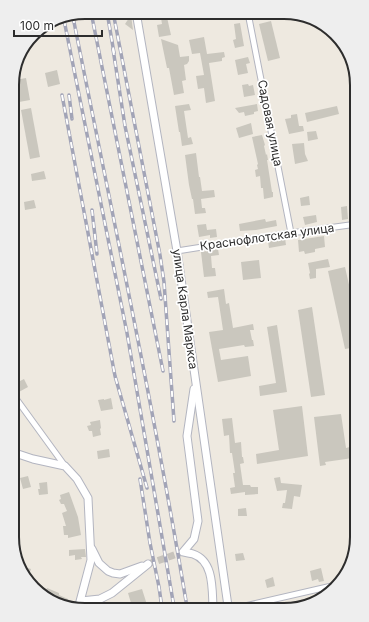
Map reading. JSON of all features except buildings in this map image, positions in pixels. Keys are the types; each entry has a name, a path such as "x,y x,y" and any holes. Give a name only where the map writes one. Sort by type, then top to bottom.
{"street":[{"name":"улица Карла Маркса","path":"137,19 177,251 228,603"},
{"name":"Садовая улица","path":"249,19 291,233"},
{"name":"Краснофлотская улица","path":"177,251 350,225"},
{"path":"195,381 187,436 198,521 194,539 184,552 194,554 202,559 208,569 211,580 213,603"},
{"path":"19,404 64,466 77,479 88,498 90,547 91,560 81,601 100,599 112,593 148,564 120,574 113,573 108,571 99,563 90,547"},
{"path":"19,454 64,466"},
{"path":"258,603 327,587"}],"tunnel":[{"path":"148,564 183,552"}],"railway":[{"path":"92,19 163,371"},
{"path":"108,19 114,53"},
{"path":"114,19 160,255 164,282 174,421"},
{"path":"74,21 147,385 186,603"},
{"path":"65,23 127,333 173,603"},
{"path":"113,49 125,126 161,299"},
{"path":"62,95 115,376 147,488"},
{"path":"69,95 72,119"},
{"path":"92,210 97,254"},
{"path":"140,479 161,603"}]}
